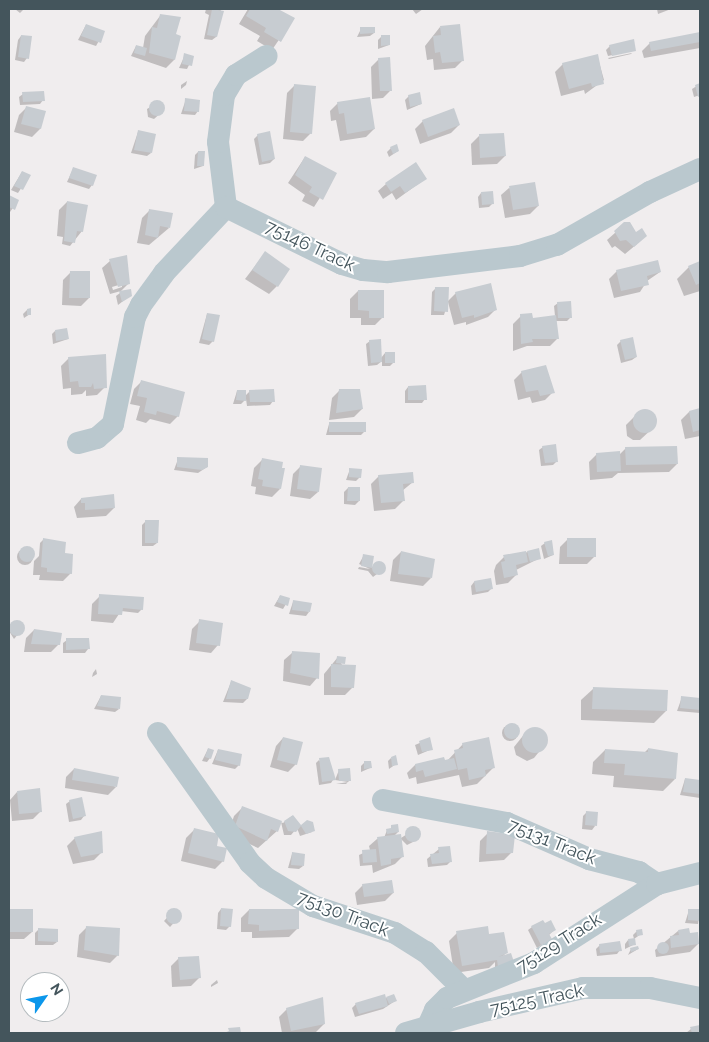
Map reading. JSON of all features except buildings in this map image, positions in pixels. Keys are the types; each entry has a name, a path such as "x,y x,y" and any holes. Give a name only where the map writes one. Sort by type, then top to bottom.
{"street":[{"path":"78,443 97,438 113,424 135,317 141,304 164,273 226,207 218,142 224,95 236,75 267,56"},
{"name":"75146 Track","path":"226,207 342,264 363,270 388,272 520,256 557,245 650,192 700,169"},
{"name":"75130 Track","path":"158,733 250,863 266,878 313,906 395,933 426,952 464,990"},
{"name":"75131 Track","path":"383,800 507,823 589,860 639,872 657,884"},
{"name":"75129 Track","path":"428,1026 439,1006 464,990 534,963 657,884 700,873"},
{"name":"75125 Track","path":"406,1033 583,988 650,988 700,998"}]}
